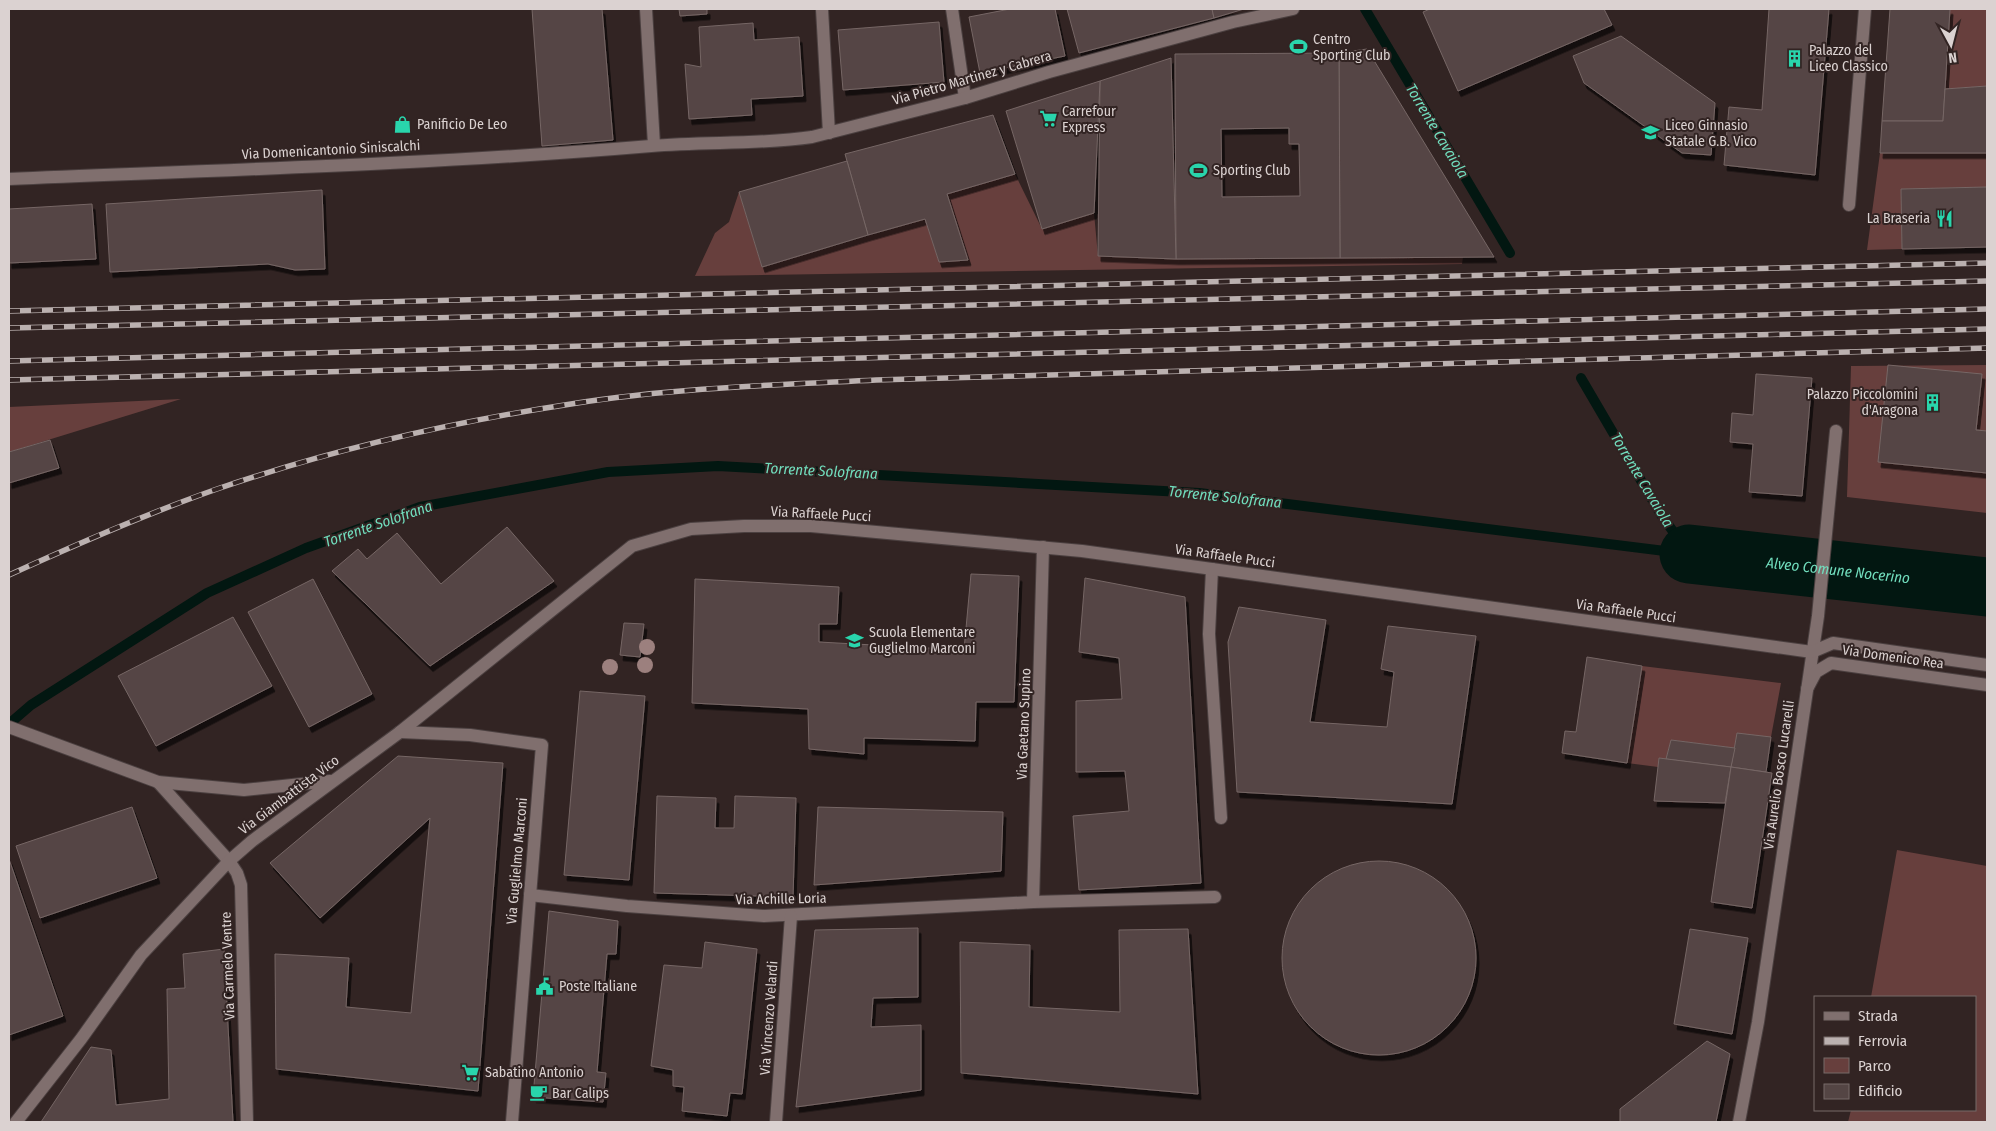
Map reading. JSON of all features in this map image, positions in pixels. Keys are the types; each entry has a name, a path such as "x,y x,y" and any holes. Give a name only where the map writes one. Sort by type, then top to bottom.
{"street":[{"path":"646,9 654,145"},
{"path":"822,9 829,133"},
{"path":"952,9 965,98"},
{"name":"Via Pietro Martinez y Cabrera","path":"654,145 789,141 829,133 965,98 1059,69 1233,22 1294,9"},
{"path":"1849,205 1865,9"},
{"name":"Via Domenicantonio Siniscalchi","path":"9,179 433,160 654,145"},
{"name":"Via Aurelio Bosco Lucarelli","path":"1739,1122 1758,1022 1819,605 1836,431"},
{"name":"Via Raffaele Pucci","path":"632,546 691,529 744,526 812,526 1043,547 1812,652"},
{"name":"Via Giambattista Vico","path":"16,1122 81,1039 141,956 229,861 252,841 400,732 632,546"},
{"name":"Via Gaetano Supino","path":"1033,902 1043,547"},
{"path":"1212,569 1209,634 1221,818"},
{"name":"Via Domenico Rea","path":"1812,652 1833,643 1987,665"},
{"name":"Via Domenico Rea","path":"1807,689 1816,672 1831,663 1987,685"},
{"path":"9,727 158,782 244,790 332,781"},
{"name":"Via Guglielmo Marconi","path":"400,732 470,735 542,745 512,1122"},
{"name":"Via Carmelo Ventre","path":"158,782 229,861 237,873 241,885 247,1122"},
{"name":"Via Achille Loria","path":"530,895 732,915 791,916 1033,902 1215,897"},
{"name":"Via Vincenzo Velardi","path":"776,1122 791,916"}],"green space":[{"path":"1950,9 1987,9 1987,86 1945,89"},
{"path":"1880,153 1987,153 1987,187 1901,189 1902,249 1867,250"},
{"path":"1015,174 1042,229 1094,213 1098,256 1176,259 1463,257 1462,264 695,276 715,233 729,222 739,192 762,267 925,219 939,262 967,260 947,194"},
{"path":"1987,365 1987,513 1847,497 1851,366"},
{"path":"181,399 9,452 9,407"},
{"path":"1642,666 1781,683 1771,737 1735,748 1671,740 1666,759 1659,758 1658,767 1627,763"},
{"path":"1897,850 1987,866 1987,1122 1848,1122 1851,1111 1976,1111 1976,996 1871,996"}],"building":[{"path":"532,9 602,9 613,140 542,146"},
{"path":"679,9 707,9 707,14 680,16"},
{"path":"1010,9 1055,9 1065,56 980,73 969,17"},
{"path":"1067,9 1212,9 1214,18 1079,53"},
{"path":"1212,9 1244,9 1214,18"},
{"path":"1430,9 1604,9 1612,25 1458,91 1423,12"},
{"name":"Palazzo del Liceo Classico","path":"1769,9 1829,9 1815,175 1724,165 1729,107 1762,110"},
{"path":"1890,9 1950,9 1943,121 1882,121"},
{"path":"939,22 944,82 843,90 838,30"},
{"path":"753,23 754,40 799,37 803,96 751,99 752,115 689,119 685,64 701,67 699,27"},
{"path":"1621,36 1715,103 1711,155 1682,153 1584,83 1573,56"},
{"path":"1367,49 1494,257 1340,258 1339,53"},
{"name":"Sporting Club","path":"1339,53 1340,258 1176,259 1175,54","holes":["1289,128 1289,144 1299,144 1300,196 1222,197 1221,129"]},
{"path":"1171,58 1176,259 1098,256 1100,81"},
{"path":"1100,81 1094,213 1042,229 1006,111"},
{"path":"1987,86 1987,153 1880,153 1882,121 1943,121 1945,89"},
{"path":"993,115 1015,174 947,194 968,260 939,262 925,219 868,235 845,154"},
{"path":"847,161 868,235 762,267 739,192"},
{"name":"La Braseria","path":"1987,187 1987,247 1902,249 1901,189"},
{"path":"322,190 325,269 295,270 268,264 110,272 106,204"},
{"path":"92,204 96,259 9,263 9,209"},
{"name":"Palazzo Piccolomini d'Aragona","path":"1888,365 1982,374 1976,430 1987,431 1987,473 1878,462"},
{"path":"1756,374 1812,378 1802,496 1749,492 1753,444 1730,442 1732,413 1753,415"},
{"path":"50,440 59,468 9,483 9,452"},
{"path":"507,527 554,581 430,666 332,571 358,549 367,559 397,533 441,584"},
{"path":"971,574 1019,576 1014,702 976,702 975,741 864,738 864,754 809,749 808,709 692,703 695,579 839,587 837,624 819,624 819,642 964,650"},
{"path":"1085,578 1185,597 1201,883 1079,890 1073,816 1129,811 1125,771 1076,772 1076,701 1122,699 1119,658 1079,652"},
{"path":"313,579 372,694 309,727 248,612"},
{"path":"1239,607 1326,620 1310,722 1387,727 1394,672 1381,669 1388,626 1476,636 1452,804 1237,792 1228,642"},
{"path":"233,617 272,686 156,746 118,676"},
{"path":"624,623 644,624 640,657 620,655"},
{"path":"1587,657 1642,666 1627,763 1562,753 1565,731 1576,732"},
{"path":"580,691 645,696 629,880 564,875"},
{"path":"1737,733 1771,737 1766,772 1731,767"},
{"path":"1671,740 1735,748 1731,767 1666,759"},
{"path":"398,756 503,763 478,1091 276,1069 275,954 349,958 346,1007 411,1013 430,818 320,918 270,863"},
{"path":"1659,758 1731,767 1725,803 1654,801"},
{"path":"1731,767 1772,773 1752,908 1711,902"},
{"path":"657,796 716,798 715,828 734,828 735,796 796,798 793,897 654,893"},
{"path":"132,807 157,878 40,918 16,846"},
{"path":"818,807 1003,812 1001,871 814,885"},
{"path":"9,859 63,1016 9,1035"},
{"path":"1369,861 1389,861 1425,872 1448,889 1460,904 1469,921 1476,948 1476,968 1469,995 1460,1012 1448,1027 1433,1039 1416,1048 1389,1055 1369,1055 1333,1044 1317,1033 1304,1020 1293,1004 1286,986 1282,968 1282,948 1293,912 1304,896 1317,883 1333,872 1351,865"},
{"path":"549,911 618,921 616,954 607,954 597,1072 606,1073 603,1102 533,1097"},
{"path":"918,928 918,997 873,998 871,1027 921,1025 921,1090 796,1107 815,930"},
{"path":"1188,929 1198,1094 961,1073 960,942 1030,945 1029,1007 1120,1012 1119,930"},
{"path":"1690,929 1748,938 1732,1034 1674,1024"},
{"path":"705,942 757,949 742,1094 730,1093 727,1116 682,1111 684,1087 673,1086 673,1070 651,1066 664,965 702,968"},
{"path":"224,949 233,1122 41,1122 91,1047 111,1050 116,1105 169,1099 167,989 185,988 183,954"},
{"path":"1707,1041 1730,1054 1716,1122 1620,1122 1620,1109"}],"waterway":[{"name":"Torrente Cavaiola","path":"1365,9 1510,253"},
{"name":"Torrente Cavaiola","path":"1581,378 1660,513 1689,554"},
{"name":"Torrente Solofrana","path":"9,724 31,705 207,593 306,548 420,507 608,472 718,466 1199,493 1689,554"},
{"name":"Alveo Comune Nocerino","path":"1689,554 1987,587"}],"railway":[{"path":"9,311 1987,263"},
{"path":"9,328 1987,281"},
{"path":"9,361 1987,309"},
{"path":"9,380 1987,329"},
{"path":"9,575 164,509 217,489 304,462 392,439 482,419 647,394 876,380 1987,348"}],"place":[{"name":"Centro Sporting Club","path":"1299,47"},
{"name":"Palazzo del Liceo Classico","path":"1795,58"},
{"name":"Carrefour Express","path":"1048,119"},
{"name":"Panificio De Leo","path":"403,124"},
{"name":"Liceo Ginnasio Statale G.B. Vico","path":"1651,133"},
{"name":"Sporting Club","path":"1199,170"},
{"name":"La Braseria","path":"1944,218"},
{"name":"Palazzo Piccolomini d'Aragona","path":"1932,402"},
{"name":"Scuola Elementare Guglielmo Marconi","path":"855,640"},
{"name":"Poste Italiane","path":"545,986"},
{"name":"Sabatino Antonio","path":"471,1072"},
{"name":"Bar Calips","path":"538,1093"}]}
